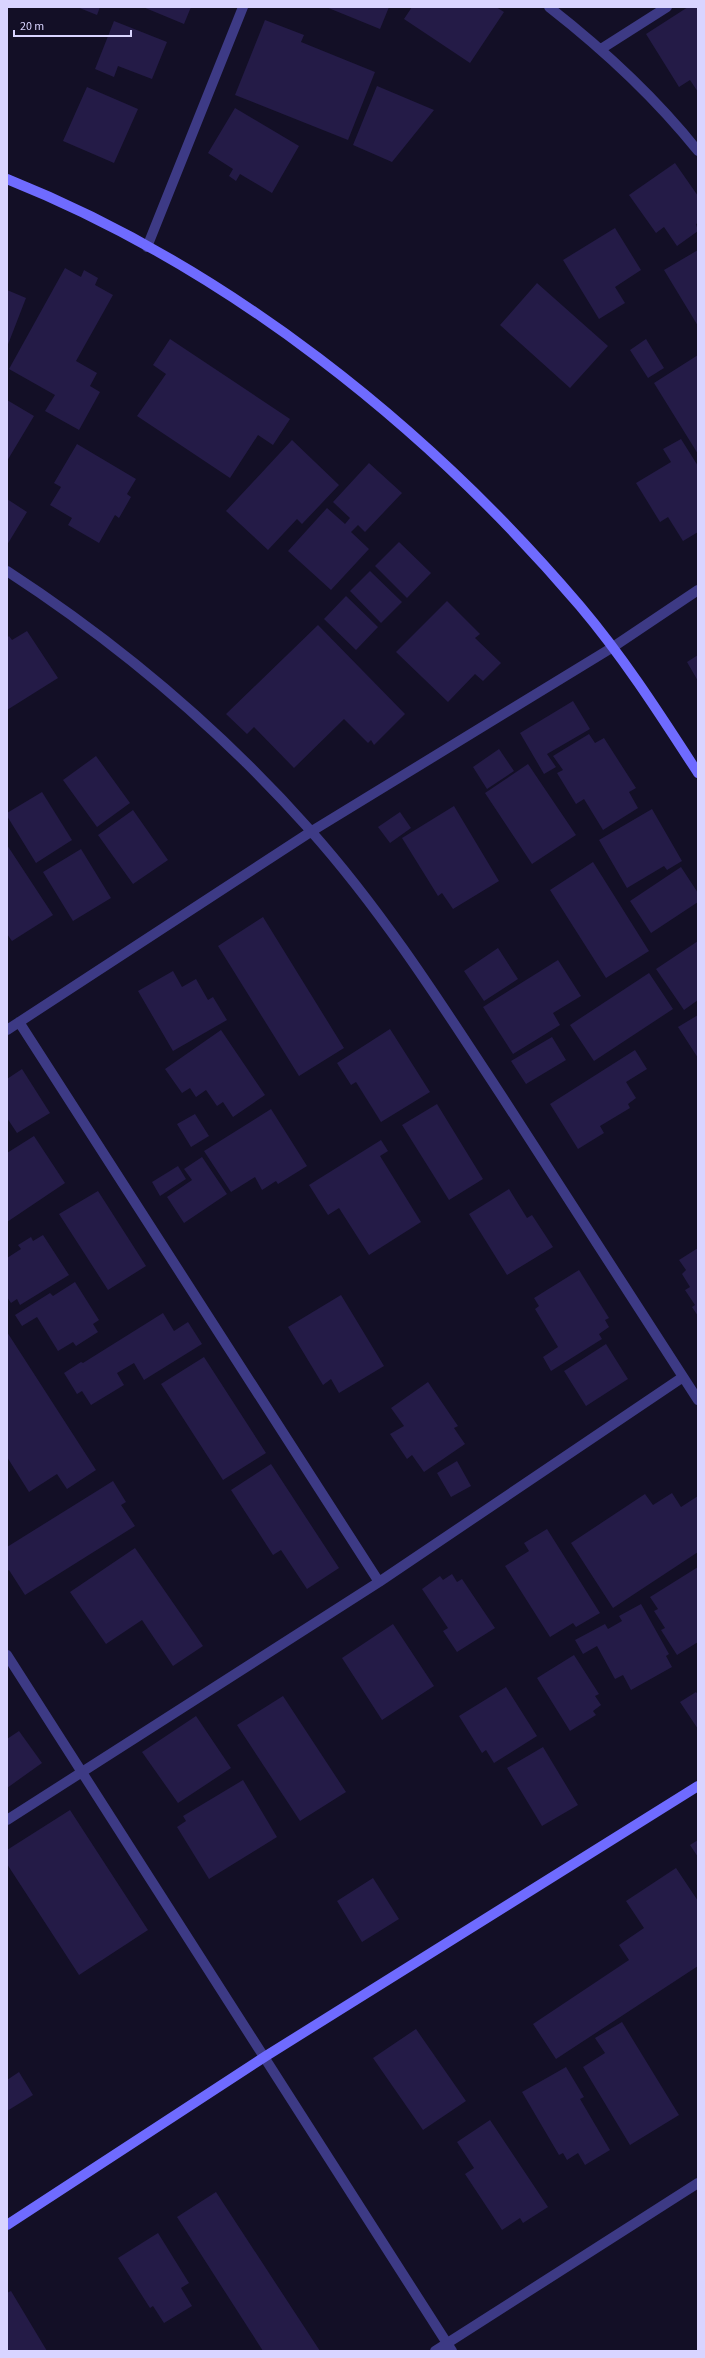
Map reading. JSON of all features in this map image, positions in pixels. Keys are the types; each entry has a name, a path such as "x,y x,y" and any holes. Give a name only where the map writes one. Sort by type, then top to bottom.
{"street":[{"path":"147,246 243,7"},
{"path":"549,7 601,50 668,113 698,151"},
{"path":"601,50 667,7"},
{"path":"7,179 91,217 147,246 223,292 294,340 389,414 514,534 580,606 613,647 698,773"},
{"path":"7,571 83,623 147,673 218,734 312,832 355,884 430,986 698,1400"},
{"path":"7,1030 312,832 613,647 698,590"},
{"path":"19,1022 379,1582"},
{"path":"7,1820 379,1582 683,1377"},
{"path":"7,1655 266,2056 450,2347"},
{"path":"7,2225 266,2056 698,1786"},
{"path":"435,2351 450,2347 698,2183"}],"building":[{"path":"77,7 100,7 97,15"},
{"path":"143,7 191,7 184,24"},
{"path":"326,7 389,7 380,29"},
{"path":"412,7 496,7 504,12 470,63 404,19"},
{"path":"688,7 698,7 698,92 690,80 679,87 646,34"},
{"path":"265,20 304,35 301,42 375,72 348,140 235,95"},
{"path":"114,21 167,42 152,79 118,66 114,77 95,69"},
{"path":"377,86 434,110 392,162 353,145"},
{"path":"87,87 138,109 114,163 63,141"},
{"path":"235,108 299,146 272,193 240,174 236,181 229,176 233,169 208,153"},
{"path":"675,163 698,196 698,223 696,224 698,231 677,246 664,227 656,233 629,195"},
{"path":"615,228 641,270 615,287 625,303 599,319 563,260"},
{"path":"698,250 698,326 664,270"},
{"path":"65,268 81,277 84,270 98,278 95,285 113,295 76,361 97,373 90,386 100,392 79,430 45,411 55,395 9,369"},
{"path":"537,283 608,346 570,388 500,325"},
{"path":"7,290 26,298 7,347"},
{"path":"170,339 290,419 273,445 258,435 230,478 137,416 166,374 153,365"},
{"path":"646,339 664,368 648,378 630,350"},
{"path":"698,355 698,454 654,383"},
{"path":"7,400 34,416 7,461"},
{"path":"681,439 698,466 698,532 683,541 668,517 660,522 636,483 671,462 663,449"},
{"path":"292,440 339,485 302,524 297,519 268,550 226,511"},
{"path":"77,444 136,479 127,494 131,497 119,518 115,515 99,543 68,525 72,518 50,505 61,487 54,483"},
{"path":"369,463 402,493 365,532 358,525 351,532 369,549 331,590 288,551 327,508 345,524 350,518 333,502"},
{"path":"7,499 27,512 7,545"},
{"path":"399,542 431,573 407,598 375,566"},
{"path":"370,571 402,602 381,623 350,591"},
{"path":"346,596 378,627 356,650 324,619"},
{"path":"447,601 480,634 475,638 501,663 483,681 475,674 448,702 396,652"},
{"path":"318,625 405,714 374,745 371,740 368,743 344,719 294,768 254,727 247,734 226,714"},
{"path":"27,631 58,678 7,710 7,638 9,636 12,640"},
{"path":"698,655 698,681 687,662"},
{"path":"573,701 590,729 547,754 556,767 544,774 520,733"},
{"path":"589,734 595,743 604,738 636,788 629,792 638,808 603,830 584,799 576,804 557,773 563,770 553,756"},
{"path":"499,749 514,771 487,789 473,767"},
{"path":"96,756 130,803 97,827 63,780"},
{"path":"528,764 576,835 532,864 485,793"},
{"path":"42,792 72,840 36,863 7,816 7,813"},
{"path":"454,806 499,881 453,909 442,893 438,896 402,838"},
{"path":"652,809 682,861 667,870 664,866 627,888 599,840"},
{"path":"133,810 168,860 133,884 98,835"},
{"path":"400,812 411,828 390,843 378,827"},
{"path":"7,845 53,915 12,941 7,934"},
{"path":"81,849 111,898 73,921 43,872"},
{"path":"593,862 649,951 606,978 550,890"},
{"path":"681,867 698,893 698,902 651,933 630,901"},
{"path":"263,917 344,1048 299,1076 218,946"},
{"path":"698,941 698,1000 684,1010 656,969"},
{"path":"498,948 518,979 484,1001 464,971"},
{"path":"558,960 581,996 553,1013 560,1025 513,1054 483,1007"},
{"path":"173,971 182,987 196,979 208,1000 213,997 227,1020 173,1051 138,991"},
{"path":"649,973 673,1009 594,1061 570,1025"},
{"path":"698,1015 698,1058 678,1027"},
{"path":"390,1029 430,1092 381,1122 356,1082 351,1085 337,1063"},
{"path":"221,1030 265,1095 233,1117 223,1102 217,1106 206,1090 196,1097 190,1088 182,1093 165,1069"},
{"path":"552,1037 566,1060 526,1084 511,1061"},
{"path":"635,1050 647,1069 626,1082 636,1098 628,1104 630,1108 600,1126 604,1133 578,1149 550,1104"},
{"path":"22,1069 50,1113 17,1133 7,1118 7,1079"},
{"path":"437,1104 483,1179 449,1200 402,1125"},
{"path":"271,1109 307,1166 278,1184 276,1181 262,1190 255,1177 231,1192 204,1151"},
{"path":"195,1114 209,1136 191,1147 177,1124"},
{"path":"34,1136 65,1183 7,1222 7,1153"},
{"path":"381,1140 388,1151 380,1156 421,1222 369,1255 339,1208 328,1215 309,1185"},
{"path":"202,1157 227,1194 184,1223 167,1197 192,1180 184,1169"},
{"path":"178,1166 186,1179 160,1196 152,1182"},
{"path":"509,1189 527,1218 532,1215 553,1247 507,1275 469,1214"},
{"path":"98,1191 146,1266 108,1290 59,1214"},
{"path":"43,1235 69,1275 20,1305 17,1299 11,1303 7,1297 7,1258 21,1249 18,1245 31,1237 33,1241"},
{"path":"698,1248 698,1316 692,1307 695,1305 685,1290 690,1287 682,1274 686,1270 679,1260"},
{"path":"579,1270 609,1318 605,1320 609,1327 599,1334 602,1339 551,1371 543,1357 558,1347 535,1309 539,1306 534,1298"},
{"path":"75,1282 99,1320 93,1324 98,1332 76,1346 73,1342 58,1351 37,1317 22,1326 15,1315 50,1293 53,1296"},
{"path":"341,1295 384,1366 339,1393 331,1379 323,1385 288,1327"},
{"path":"163,1313 174,1331 188,1322 202,1344 144,1380 134,1363 117,1373 124,1385 91,1405 82,1391 77,1394 64,1373 81,1362 83,1363"},
{"path":"7,1332 96,1470 67,1489 57,1474 29,1492 7,1457"},
{"path":"606,1344 628,1379 586,1406 564,1371"},
{"path":"204,1357 266,1453 223,1480 161,1384"},
{"path":"428,1382 458,1426 454,1428 465,1444 424,1472 412,1455 407,1459 390,1434 404,1426 391,1408"},
{"path":"457,1461 471,1486 451,1497 437,1473"},
{"path":"271,1464 339,1568 307,1589 281,1550 273,1555 231,1490"},
{"path":"113,1481 126,1502 121,1505 135,1526 25,1595 9,1570 7,1571 7,1547"},
{"path":"672,1493 681,1507 698,1496 698,1552 613,1608 571,1543 645,1494 653,1505"},
{"path":"547,1529 600,1613 576,1627 573,1623 550,1637 505,1566 529,1551 524,1543"},
{"path":"135,1548 203,1646 173,1666 142,1620 106,1644 70,1592"},
{"path":"698,1567 698,1642 677,1655 661,1630 665,1628 654,1611 658,1609 650,1597"},
{"path":"452,1574 457,1582 462,1579 495,1628 457,1652 443,1631 448,1628 422,1589 440,1576 443,1580"},
{"path":"641,1604 669,1654 666,1656 672,1667 631,1690 623,1675 615,1679 597,1646 583,1654 575,1640 605,1624 608,1629 622,1621 619,1616"},
{"path":"393,1624 434,1686 382,1720 342,1658"},
{"path":"574,1655 599,1694 595,1696 601,1705 593,1711 596,1715 570,1731 537,1678"},
{"path":"506,1687 537,1736 494,1763 486,1750 482,1753 459,1716"},
{"path":"696,1692 698,1695 698,1729 680,1702"},
{"path":"283,1696 346,1792 300,1821 237,1725"},
{"path":"196,1716 231,1768 178,1803 142,1752"},
{"path":"19,1731 42,1763 7,1788 7,1739"},
{"path":"543,1747 578,1805 542,1826 507,1768"},
{"path":"243,1780 277,1837 209,1879 177,1827 186,1821 183,1816"},
{"path":"70,1810 148,1930 79,1975 7,1864 7,1850"},
{"path":"698,1840 698,1857 690,1845"},
{"path":"676,1868 698,1901 698,1966 556,2059 533,2024 629,1960 619,1945 644,1928 626,1901"},
{"path":"373,1878 399,1919 362,1942 337,1901"},
{"path":"622,2022 679,2115 630,2145 583,2067 605,2053 595,2038"},
{"path":"416,2029 466,2101 423,2130 373,2058"},
{"path":"566,2067 584,2097 580,2099 610,2150 585,2165 578,2153 567,2160 563,2153 559,2155 522,2092"},
{"path":"19,2072 33,2095 7,2111 7,2080"},
{"path":"490,2120 548,2207 523,2223 520,2218 502,2230 465,2174 474,2168 457,2142"},
{"path":"216,2192 320,2351 263,2351 177,2217"},
{"path":"158,2233 189,2283 181,2288 192,2306 164,2323 153,2306 150,2308 118,2258"},
{"path":"11,2291 47,2351 7,2351 7,2293"}]}
